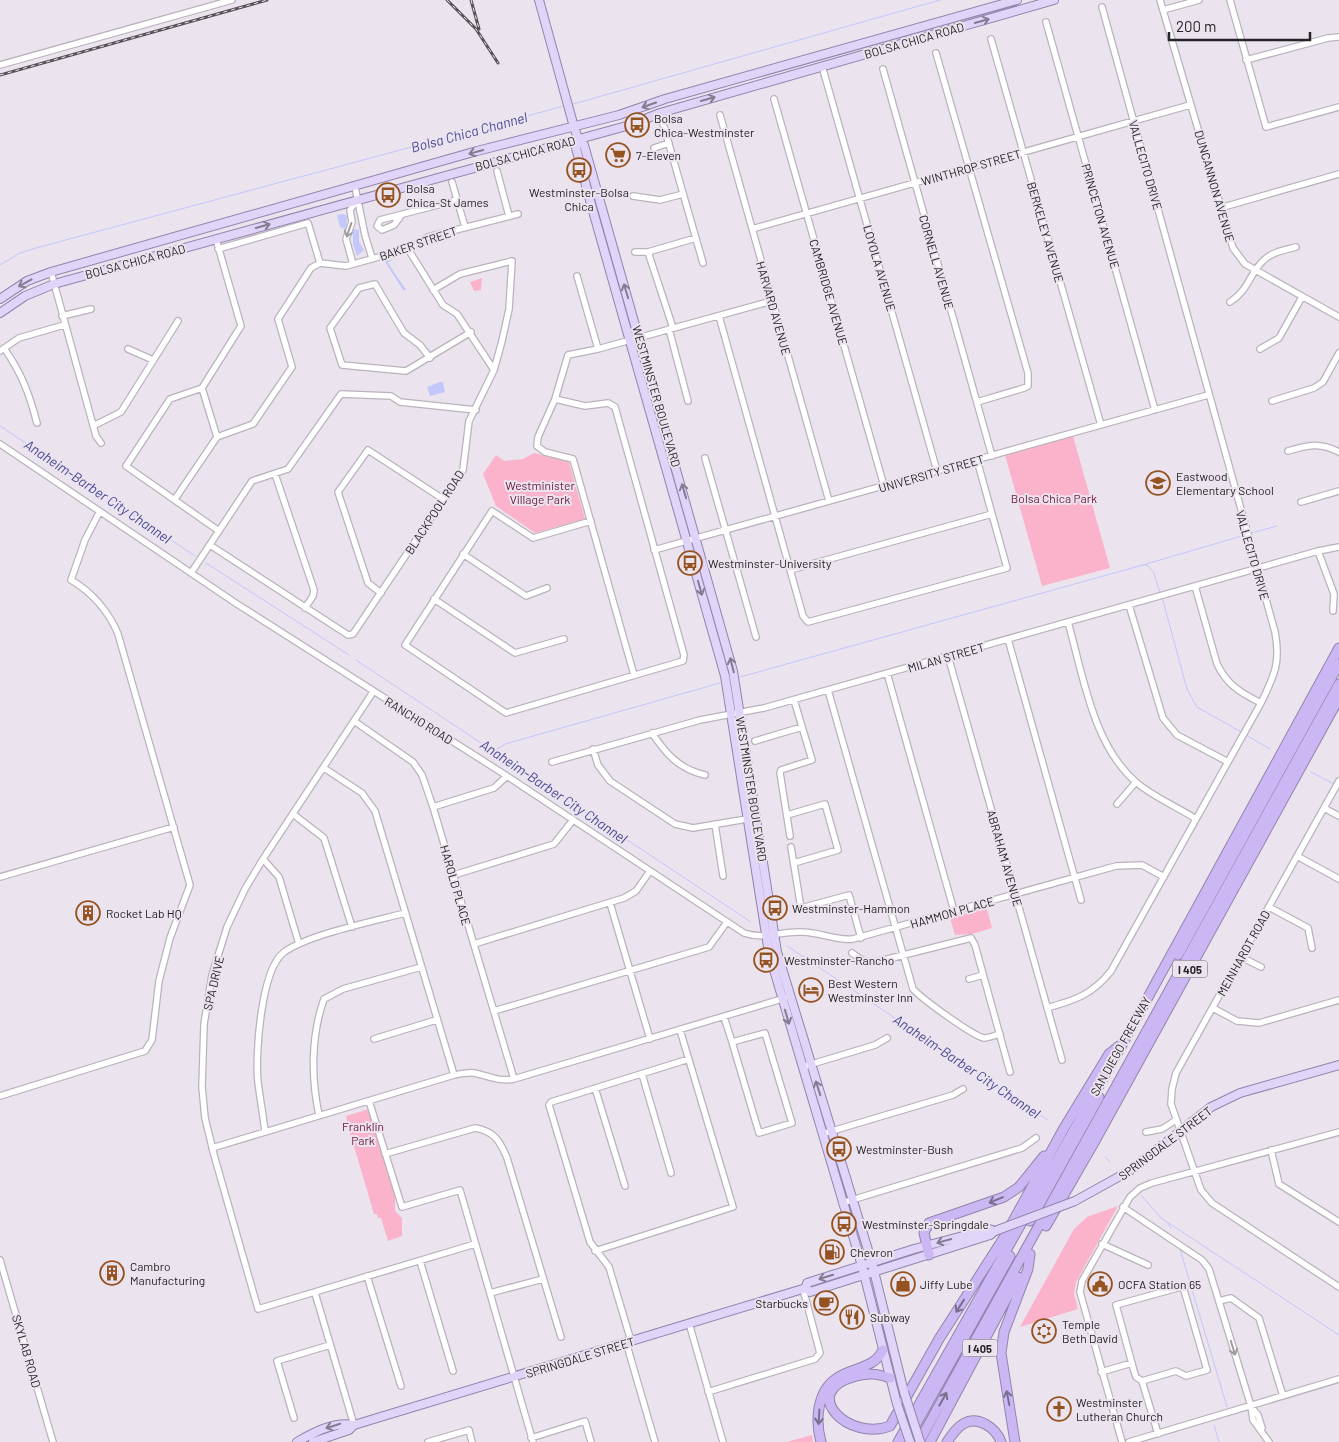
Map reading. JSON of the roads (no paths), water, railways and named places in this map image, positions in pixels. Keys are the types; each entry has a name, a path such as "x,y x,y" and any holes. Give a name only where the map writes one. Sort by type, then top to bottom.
{"highway":[{"name":"SAN DIEGO FREEWAY","path":"898,1442 1123,1042 1339,648"},
{"path":"908,1442 1339,664"},
{"path":"920,1442 1339,684"},
{"name":"SAN DIEGO FREEWAY","path":"930,1442 1030,1254 1101,1130 1339,698"},
{"path":"875,1440 890,1426 939,1339 1005,1236 1064,1128 1109,1054 1123,1042"},
{"path":"928,1250 924,1233 930,1223 993,1202 1014,1191 1030,1175 1064,1128"},
{"path":"1015,1442 1001,1353 1004,1332 1028,1269 1030,1254"},
{"path":"821,1442 819,1409 828,1386 838,1377 872,1363 879,1358 883,1350"},
{"path":"834,1426 829,1406 833,1393 840,1384 850,1378 870,1373 890,1378"},
{"path":"947,1442 962,1424 974,1421 991,1428 1001,1442"}],"main road":[{"name":"WESTMINSTER BOULEVARD","path":"539,0 574,127 578,139 584,145 640,337 734,671 770,936"},
{"name":"BOLSA CHICA ROAD","path":"0,299 27,281 52,272 193,234 477,152 574,127 1018,0"},
{"name":"BOLSA CHICA ROAD","path":"0,313 25,296 54,284 358,198 630,125 660,113 1054,0"},
{"path":"780,67 785,70 814,62 822,66 829,58 863,48 865,43"},
{"name":"WESTMINSTER BOULEVARD","path":"578,139 576,148 725,676 748,819 770,936 802,1067 862,1266 908,1442"},
{"path":"193,234 196,236 210,233 216,239 223,225"},
{"name":"WESTMINSTER BOULEVARD","path":"786,998 811,1065 872,1263 904,1392 920,1442"},
{"name":"SPRINGDALE STREET","path":"313,1442 349,1430 354,1425 804,1289 810,1292 873,1272 928,1250 989,1229 995,1231 1075,1201 1131,1170 1211,1107 1240,1093 1339,1066"},
{"name":"SPRINGDALE STREET","path":"804,1289 807,1283 872,1263 928,1250"},
{"name":"SPRINGDALE STREET","path":"297,1442 312,1433 344,1423 354,1425"}],"street":[{"path":"0,66 232,0"},
{"name":"DUNCANNON AVENUE","path":"1160,0 1232,248 1245,264 1255,271 1339,317"},
{"path":"1163,10 1199,0"},
{"path":"1230,0 1266,127 1339,107"},
{"name":"VALLECITO DRIVE","path":"1047,1008 1092,991 1111,971 1261,703 1277,668 1278,646 1208,395 1208,385 1102,7"},
{"name":"PRINCETON AVENUE","path":"1046,22 1155,410"},
{"path":"1246,60 1328,38 1339,37"},
{"name":"BERKELEY AVENUE","path":"991,39 1101,425"},
{"path":"936,53 1028,373 1028,386 977,402"},
{"name":"LOYOLA AVENUE","path":"822,66 938,471"},
{"name":"CORNELL AVENUE","path":"883,68 992,456"},
{"name":"CAMBRIDGE AVENUE","path":"774,99 884,486"},
{"name":"WINTHROP STREET","path":"752,229 1077,135 1190,105"},
{"path":"660,113 704,263"},
{"name":"HARVARD AVENUE","path":"720,115 828,501"},
{"path":"654,148 669,143"},
{"path":"497,171 509,216"},
{"path":"1220,208 1339,174"},
{"path":"452,182 465,227"},
{"path":"355,187 372,258"},
{"path":"633,196 660,200 683,194"},
{"path":"353,264 346,239 352,222 350,210 358,198"},
{"path":"400,217 457,200"},
{"name":"BAKER STREET","path":"320,263 346,266 408,248 428,237 518,214"},
{"path":"175,498 217,437 253,424 292,367 278,319 311,268 320,263 310,224 218,249"},
{"path":"635,252 648,252 696,238"},
{"path":"216,239 240,326 202,388 170,399 126,466 175,498 219,531"},
{"path":"1230,302 1244,291 1264,259 1274,253 1296,247"},
{"path":"408,248 443,305 457,314 494,370"},
{"path":"648,252 671,329 688,402"},
{"name":"BLACKPOOL ROAD","path":"305,608 350,635 463,470 469,421 494,370 509,309 511,260 460,274 433,290"},
{"path":"52,272 64,325 93,426 101,443"},
{"path":"577,276 598,349"},
{"path":"430,358 420,344 404,333 375,284 359,288 330,328 342,365 406,371 430,358 470,332"},
{"path":"1260,349 1279,338 1302,297"},
{"path":"634,675 573,458 545,452 537,446 538,437 555,399 568,355 598,349 772,301"},
{"path":"62,316 91,309"},
{"path":"719,316 803,616 808,622 1007,568 977,460"},
{"path":"93,426 121,412 178,321"},
{"path":"38,423 19,369 2,350 19,338 64,325"},
{"path":"128,349 153,360"},
{"path":"1272,401 1314,388 1323,382 1339,353"},
{"path":"202,388 217,437"},
{"path":"191,573 252,481 288,469 341,394 391,396 400,402 476,410"},
{"name":"UNIVERSITY STREET","path":"654,550 1208,395"},
{"path":"555,399 585,406 611,403 614,407 684,655 683,661 506,713 405,645 492,511 533,538 591,521"},
{"name":"RANCHO ROAD","path":"0,444 99,513 373,692 507,776 726,922 744,933 758,937 770,936"},
{"path":"1288,451 1312,444 1328,446 1339,452"},
{"path":"381,592 368,583 338,492 368,450 443,498"},
{"path":"705,458 756,638"},
{"path":"210,545 305,608 313,596 314,590 274,474"},
{"path":"1301,502 1339,491"},
{"path":"0,1096 142,1053 148,1049 152,1040 159,981 167,947 190,885 114,623 94,598 71,580 85,540 99,513"},
{"path":"790,570 992,514"},
{"name":"MILAN STREET","path":"552,762 652,733 794,700 1257,568 1339,547"},
{"path":"1318,551 1334,594 1333,611"},
{"path":"463,554 526,596 548,588"},
{"path":"1195,586 1217,664 1223,676 1242,694 1261,703"},
{"path":"434,599 515,653 564,639"},
{"path":"1129,604 1163,718 1177,735 1228,762"},
{"path":"1068,622 1103,738 1123,770 1136,782 1196,819"},
{"path":"1008,639 1081,900"},
{"name":"ABRAHAM AVENUE","path":"948,656 1062,1060"},
{"path":"887,673 954,911"},
{"path":"828,690 914,989 920,998 984,1038 1000,1034"},
{"name":"SPA DRIVE","path":"315,1293 258,1309 212,1148 202,1087 204,1024 212,975 227,926 263,859 373,692"},
{"path":"790,836 781,770 812,760 794,700"},
{"name":"HAROLD PLACE","path":"354,721 413,762 422,775 454,875 514,1079"},
{"path":"755,741 802,727"},
{"path":"652,733 672,760 687,769 705,775"},
{"path":"593,749 598,764 610,781 675,824 693,828 748,819"},
{"path":"324,768 362,793 372,804 454,1075"},
{"path":"433,807 494,788 507,776"},
{"name":"MEINHARDT ROAD","path":"1339,781 1176,1073 1171,1104 1201,1190 1212,1204 1339,1287"},
{"path":"1117,804 1136,782"},
{"path":"786,815 825,804 838,850 794,863"},
{"path":"1324,808 1339,816"},
{"path":"293,814 324,838 352,927"},
{"path":"454,875 554,844 573,820"},
{"path":"715,824 723,876"},
{"path":"0,878 174,827"},
{"path":"791,846 801,908 849,895 862,938"},
{"path":"1297,856 1339,879"},
{"path":"263,859 279,877 299,944"},
{"name":"HAMMON PLACE","path":"770,936 805,932 839,940 862,938 1075,877 1129,864 1142,865 1164,877"},
{"path":"474,944 610,903 636,891 650,871"},
{"path":"610,903 650,1039"},
{"path":"1268,907 1308,928 1312,948"},
{"path":"266,1131 258,1080 260,1020 270,972 281,954 299,944 405,913"},
{"path":"494,1011 709,947 726,922"},
{"path":"852,953 865,962 876,962 971,938 1010,1072"},
{"path":"1241,956 1260,967"},
{"path":"319,1115 314,1090 315,1042 318,1016 324,1000 343,989 420,967"},
{"path":"969,979 983,975"},
{"path":"212,1148 454,1075 474,1073 504,1081 514,1079 786,998"},
{"path":"1213,1008 1237,1021 1259,1023 1339,1000"},
{"path":"724,1017 759,1134 792,1123 765,1033 732,1042"},
{"path":"374,1040 436,1020"},
{"path":"595,1250 733,1207 680,1030"},
{"path":"802,1067 875,1044 887,1038"},
{"path":"655,1442 609,1267 590,1242 550,1104 689,1059"},
{"path":"642,1074 671,1172"},
{"path":"595,1088 625,1186"},
{"path":"822,1134 953,1095 963,1090"},
{"path":"369,1100 402,1207 460,1190 532,1440 585,1422 591,1442"},
{"path":"1146,1132 1162,1129 1176,1120"},
{"path":"385,1154 474,1128 486,1129 494,1134 501,1143 507,1158 561,1337"},
{"path":"1122,1442 1080,1292 1082,1281 1130,1196 1140,1188 1339,1132"},
{"path":"842,1203 1022,1148 1036,1138"},
{"path":"1271,1150 1279,1184 1339,1222"},
{"path":"1123,1207 1202,1260 1209,1269 1251,1406 1253,1420 1269,1442"},
{"path":"354,1425 315,1293 475,1244"},
{"path":"1102,1244 1148,1265"},
{"name":"SKYLAB ROAD","path":"0,1260 53,1442"},
{"path":"420,1261 453,1371"},
{"path":"367,1276 401,1386"},
{"path":"490,1293 543,1279"},
{"path":"1181,1287 1184,1290 1208,1370 1186,1376 1176,1371 1142,1380 1136,1377 1116,1305 1181,1287"},
{"path":"708,1392 815,1359 820,1353 804,1289"},
{"path":"1219,1301 1231,1298 1259,1318 1284,1396"},
{"path":"689,1323 723,1442"},
{"path":"294,1418 277,1361 330,1345"},
{"path":"1101,1372 1132,1363"},
{"path":"1129,1442 1339,1379"},
{"path":"1142,1380 1158,1434"},
{"path":"428,1442 469,1430 472,1442"}],"water":[{"path":"343,214 347,216 346,229 340,227 337,215"},
{"path":"353,229 359,230 359,242 364,250 357,256 353,244"},
{"path":"384,260 392,260 388,263 406,290 403,290"},
{"path":"443,382 445,392 430,396 427,387"}],"waterway":[{"name":"Bolsa Chica Channel","path":"570,105 940,0"},
{"name":"Bolsa Chica Channel","path":"0,265 20,253 36,248 564,106"},
{"name":"Anaheim-Barber City Channel","path":"0,426 195,556"},
{"path":"1251,533 1277,526"},
{"path":"1143,565 1245,535"},
{"name":"Anaheim-Barber City Channel","path":"206,563 349,655"},
{"path":"740,677 1143,565 1147,565 1154,573 1160,593"},
{"path":"1162,597 1187,689 1197,707 1243,733"},
{"name":"Anaheim-Barber City Channel","path":"356,660 751,922"},
{"path":"494,751 505,744 720,683"},
{"path":"1246,735 1270,749"},
{"path":"1311,772 1334,784"},
{"name":"Anaheim-Barber City Channel","path":"787,946 1048,1120"},
{"path":"1105,1157 1110,1162"},
{"name":"Anaheim-Barber City Channel","path":"1141,1195 1161,1218 1339,1335"},
{"name":"Anaheim-Barber City Channel","path":"1168,1223 1171,1229"},
{"path":"1180,1249 1227,1407"},
{"path":"1214,1425 1219,1442"}],"railway":[{"path":"0,75 267,0"},
{"path":"447,0 476,29 498,63"},
{"path":"471,0 479,29"}],"place":[{"name":"Bolsa Chica-Westminster","path":"637,125"},
{"name":"7-Eleven","path":"618,155"},
{"name":"Westminster-Bolsa Chica","path":"579,170"},
{"name":"Bolsa Chica-St James","path":"388,195"},
{"name":"Eastwood Elementary School","path":"1158,483"},
{"name":"Westminster-University","path":"690,563"},
{"name":"Westminster-Hammon","path":"775,908"},
{"name":"Rocket Lab HQ","path":"88,913"},
{"name":"Westminster-Rancho","path":"766,960"},
{"name":"Best Western Westminster Inn","path":"811,990"},
{"name":"Westminster-Bush","path":"839,1149"},
{"name":"Westminster-Springdale","path":"844,1224"},
{"name":"Chevron","path":"832,1252"},
{"name":"Cambro Manufacturing","path":"112,1273"},
{"name":"Jiffy Lube","path":"903,1284"},
{"name":"OCFA Station 65","path":"1100,1284"},
{"name":"Starbucks","path":"826,1303"},
{"name":"Subway","path":"852,1317"},
{"name":"Temple Beth David","path":"1044,1331"},
{"name":"Westminster Lutheran Church","path":"1059,1409"}],"park label":[{"name":"Westminister Village Park","path":"540,492"},
{"name":"Bolsa Chica Park","path":"1054,498"},
{"name":"Franklin Park","path":"363,1133"}]}
